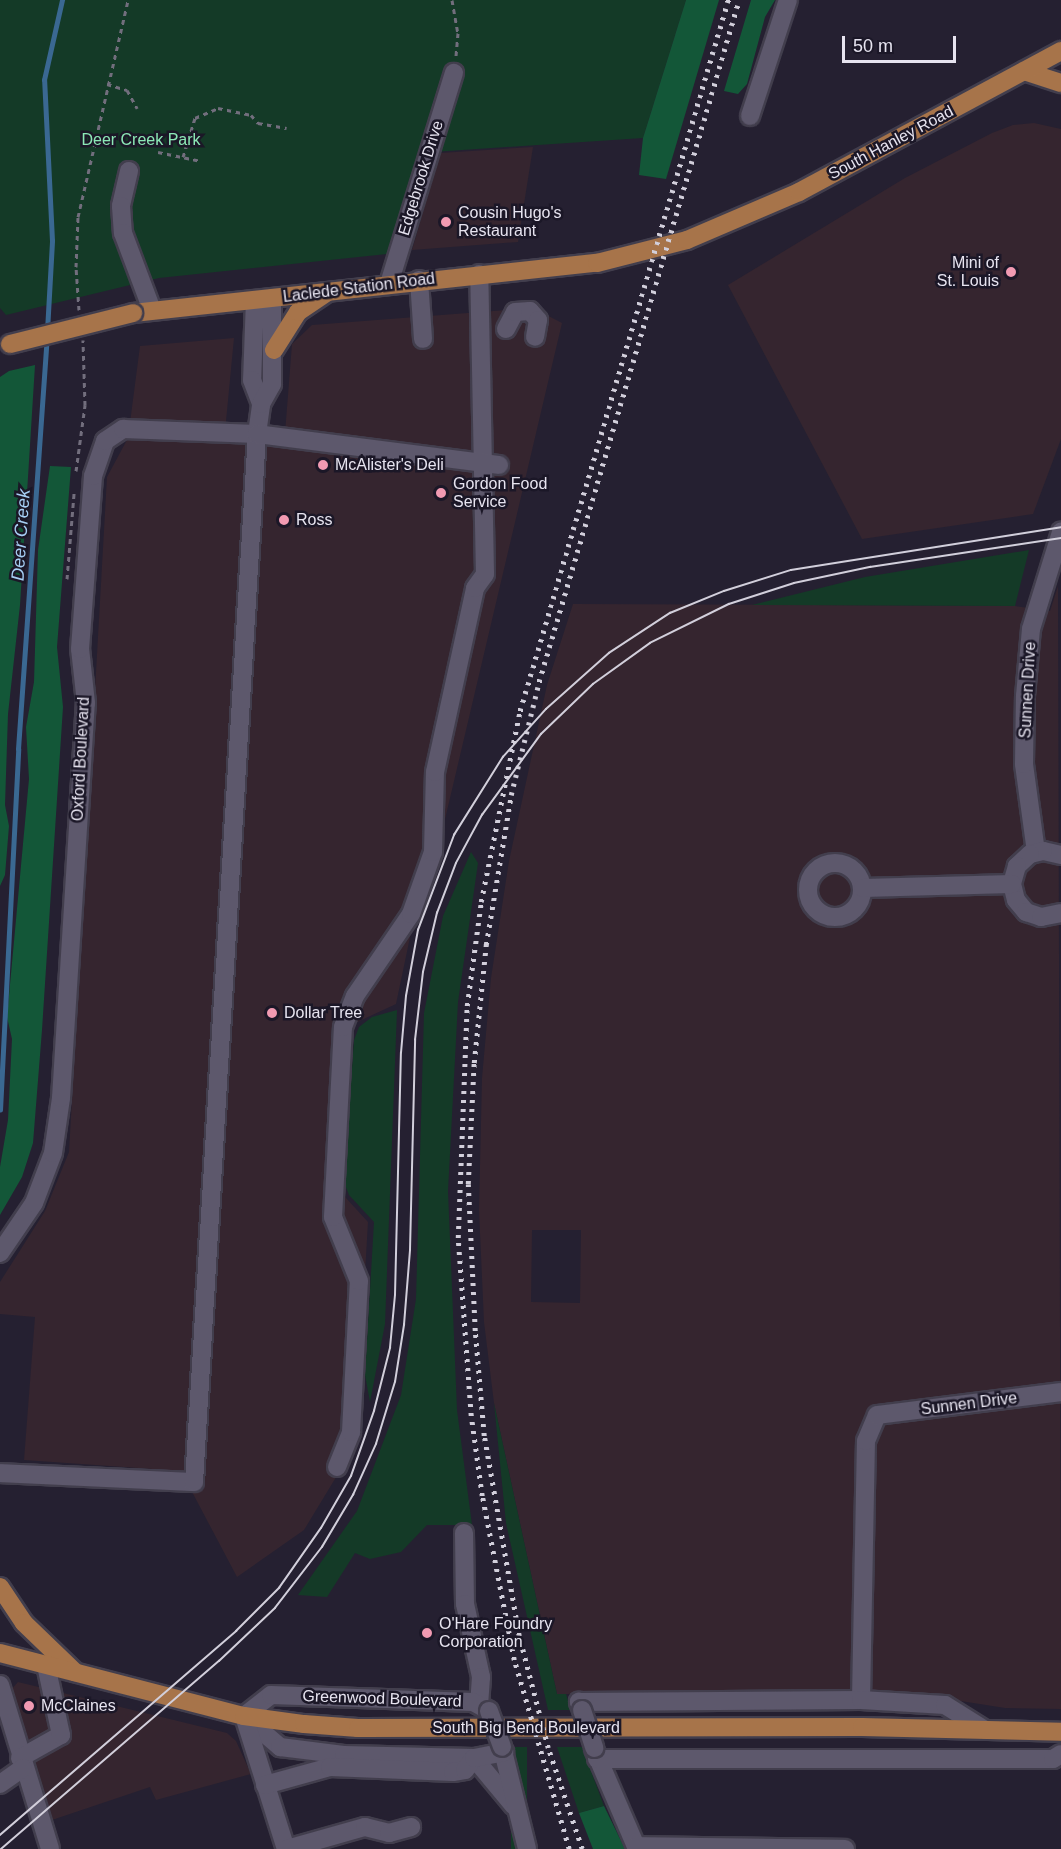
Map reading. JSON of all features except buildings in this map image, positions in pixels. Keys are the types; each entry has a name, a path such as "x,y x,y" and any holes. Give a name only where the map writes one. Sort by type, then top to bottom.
{"main road":[{"name":"South Hanley Road","path":"718,229 800,192 1061,51"},
{"path":"1024,71 1061,83"},
{"name":"Laclede Station Road","path":"5,345 152,310 597,263 718,229"},
{"path":"274,350 298,312 328,291"},
{"path":"0,1587 24,1623 77,1673"},
{"name":"South Big Bend Boulevard","path":"0,1653 244,1716 358,1728 1061,1731"}],"street":[{"path":"750,116 788,0"},
{"name":"Edgebrook Drive","path":"389,284 454,73"},
{"path":"129,171 122,206 123,233 152,310"},
{"path":"337,1467 351,1432 359,1281 333,1217 343,1027 355,996 411,914 433,852 435,772 475,588 485,574 491,464 479,274"},
{"path":"419,280 423,339"},
{"path":"0,1473 194,1482 258,434 261,404 272,384 274,350 264,299"},
{"path":"261,404 252,380 264,299"},
{"path":"506,329 515,312 530,311 538,320 535,337"},
{"name":"Oxford Boulevard","path":"0,1253 34,1203 53,1153 61,1098 86,703 80,649 93,476 105,441 123,429 258,434 491,464"},
{"name":"Sunnen Drive","path":"1036,852 1025,775 1025,696 1031,629 1061,532"},
{"path":"1060,917 1041,917 1026,912 1016,900 1012,884 1017,866 1036,852 1061,855"},
{"path":"863,888 1012,884"},
{"name":"Sunnen Drive","path":"861,1700 866,1441 877,1415 1061,1392"},
{"path":"464,1533 465,1604 481,1677 484,1707 503,1750 516,1791 514,1806"},
{"path":"0,1784 21,1763 61,1735 46,1665"},
{"path":"1,1691 7,1742 21,1763 44,1846"},
{"name":"Greenwood Boulevard","path":"244,1716 271,1695 484,1707"},
{"path":"845,1849 637,1848 595,1754 581,1706 861,1700 945,1705 985,1730"},
{"path":"244,1716 280,1747 344,1755 474,1758 503,1750"},
{"path":"244,1716 287,1849 365,1827 389,1833 411,1827"},
{"path":"595,1754 1053,1759 1061,1754"},
{"path":"265,1785 330,1767 453,1772 465,1770 474,1758"},
{"path":"474,1758 514,1806 527,1849"}],"path":[{"path":"452,0 458,33 454,73"},
{"path":"107,84 127,90 137,108"},
{"path":"183,158 195,118 218,108 251,116 258,123 287,128"},
{"path":"158,152 201,161"}],"shaded area":[{"path":"1034,123 1061,129 1061,439 1033,514 862,539 728,285 905,178 992,133 1013,125"},
{"path":"533,147 518,242 412,250 440,153"},
{"path":"533,308 562,323 438,849 413,923 396,1004 355,1023 350,1039 340,1184 346,1198 368,1222 356,1428 341,1469 304,1530 237,1577 181,1471 24,1460 35,1317 0,1314 0,1282 45,1211 69,1152 107,477 128,438 140,346 234,338 224,442 284,446 292,344 312,325"},
{"path":"1058,586 1061,1709 1005,1708 948,1699 823,1695 557,1694 494,1403 484,1322 479,1210 482,1078 491,978 509,861 547,685 573,604 1015,606 1050,611","holes":["532,1230 581,1230 580,1303 531,1302"]},
{"path":"18,1682 227,1733 236,1741 251,1774 156,1800 150,1787 49,1821 10,1691"}],"green space":[{"name":"Deer Creek Park","path":"0,0 686,0 643,138 418,153 387,254 159,278 6,315 0,308"},
{"path":"686,0 719,0 666,179 639,175 643,138"},
{"path":"751,0 775,0 765,17 747,84 738,94 724,91"},
{"path":"35,365 20,605 8,714 5,805 9,826 5,875 0,886 0,377 9,371"},
{"path":"50,466 71,467 57,647 63,707 42,1030 33,1143 22,1177 0,1215 0,1167 8,1120 12,1039 7,1017 29,779 26,727 34,682 38,550"},
{"path":"1029,550 1015,606 752,605 865,577"},
{"path":"471,852 478,863 458,1002 448,1191 457,1410 472,1525 427,1525 401,1552 370,1559 355,1553 327,1597 298,1595 357,1511 401,1395 416,1299 424,1013 443,916"},
{"path":"397,1010 385,1324 370,1402 365,1375 374,1222 349,1195 344,1182 354,1040 359,1027 372,1017"},
{"path":"494,1403 557,1694 566,1694 571,1710 548,1710 506,1523"},
{"path":"511,1747 527,1747 527,1849 511,1849"},
{"path":"557,1747 582,1747 604,1806 579,1813"},
{"path":"604,1806 625,1849 593,1849 579,1813"}],"waterway":[{"name":"Deer Creek","path":"47,331 52,241 44,80 62,0"},
{"name":"Deer Creek","path":"0,1110 18,749 47,339"}],"tram line":[{"path":"0,1835 236,1631 279,1588 321,1528 351,1476 374,1411 390,1348 395,1295 401,1053 406,996 418,930 454,835 503,757 546,709 609,653 670,613 724,591 791,570 1061,527"},
{"path":"1,1849 219,1661 275,1608 322,1547 353,1495 376,1444 395,1382 404,1325 410,1250 415,1040 423,972 437,913 456,863 482,815 541,734 593,684 650,643 729,604 794,583 870,567 1061,538"}],"railway":[{"path":"569,1849 514,1660 482,1496 471,1416 458,1238 467,1006 481,902 520,711 728,0"},
{"path":"582,1849 548,1748 519,1636 484,1436 475,1331 468,1184 474,1063 486,945 511,795 539,682 739,0"}],"place":[{"name":"Cousin Hugo's Restaurant","path":"446,222"},
{"name":"Mini of St. Louis","path":"1011,272"},
{"name":"McAlister's Deli","path":"323,465"},
{"name":"Gordon Food Service","path":"441,493"},
{"name":"Ross","path":"284,520"},
{"name":"Dollar Tree","path":"272,1013"},
{"name":"O'Hare Foundry Corporation","path":"427,1633"},
{"name":"McClaines","path":"29,1706"}]}
